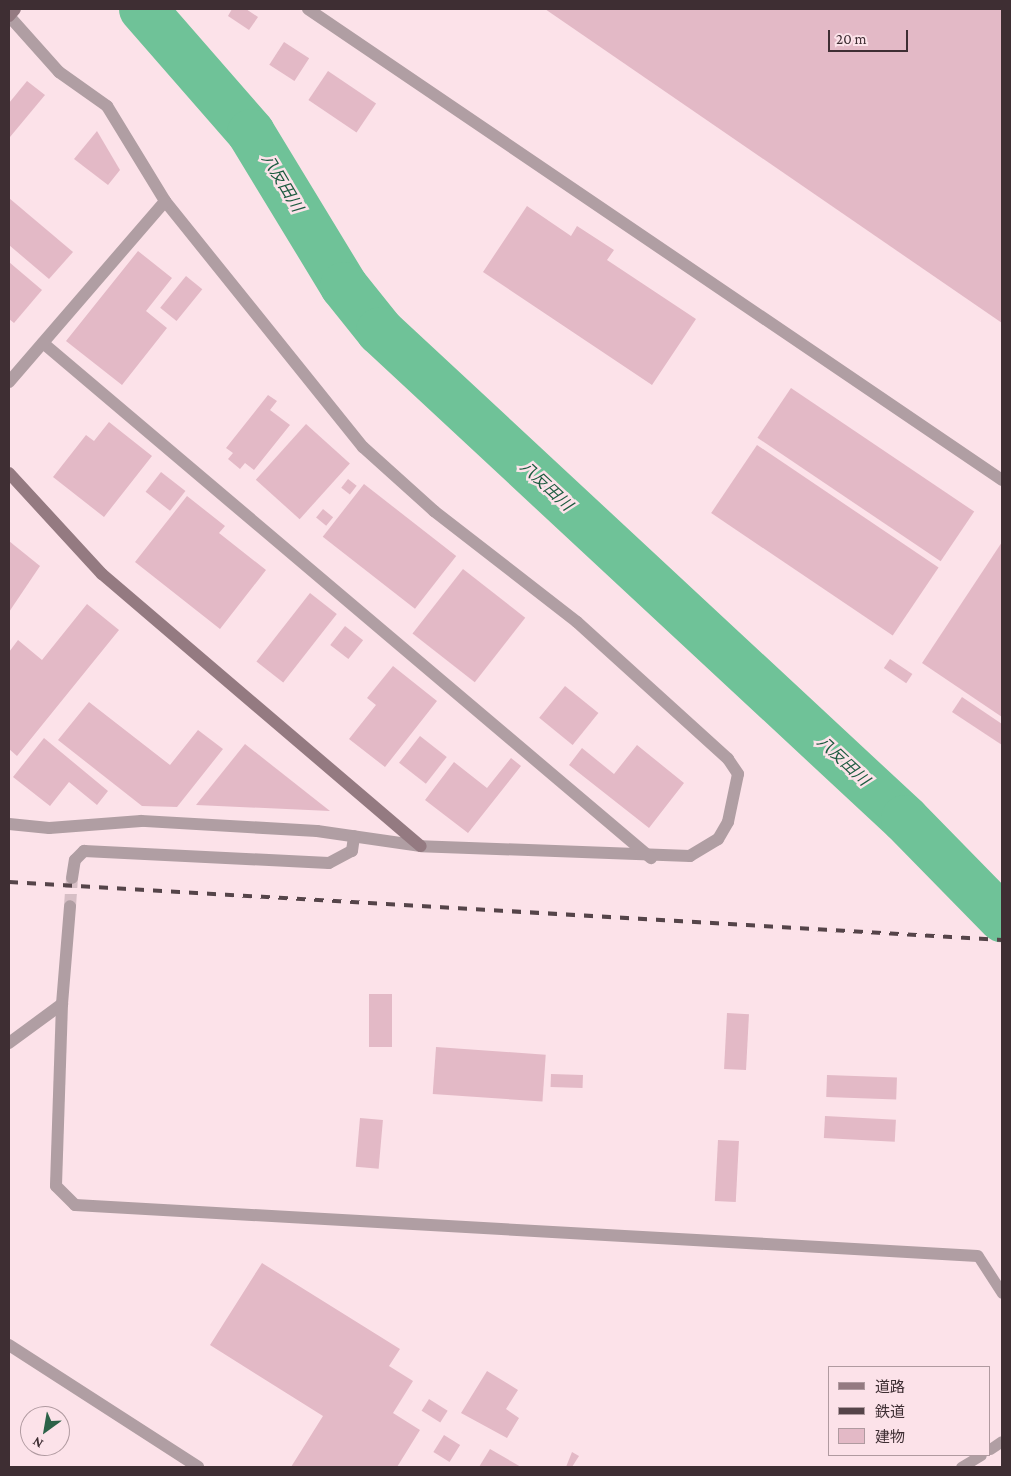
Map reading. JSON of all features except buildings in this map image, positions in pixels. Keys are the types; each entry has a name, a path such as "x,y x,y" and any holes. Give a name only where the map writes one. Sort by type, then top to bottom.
{"street":[{"path":"9,824 49,828 141,821 354,836 421,846 651,858 690,856 718,839 737,794 738,774 728,759 577,622 434,512 363,448 165,201 107,106 59,72 9,16 15,9"},
{"path":"308,9 1002,480"},
{"path":"9,382 165,201"},
{"path":"43,343 651,858"},
{"path":"9,474 102,574 421,846"},
{"path":"72,878 75,860 84,851 329,863 352,851 354,836"},
{"path":"70,906 62,1004 56,1186 75,1205 978,1256"},
{"path":"9,1043 62,1004"},
{"path":"9,1344 198,1467"}],"lane":[{"path":"978,1256 1002,1293"},
{"path":"991,1448 1002,1441"},
{"path":"961,1467 979,1456"}],"waterway":[{"name":"八反田川","path":"143,9 251,133 344,286 380,331 905,819 1002,918"}],"tunnel":[{"path":"70,906 72,878"}],"railway":[{"path":"9,882 1002,940"}]}
